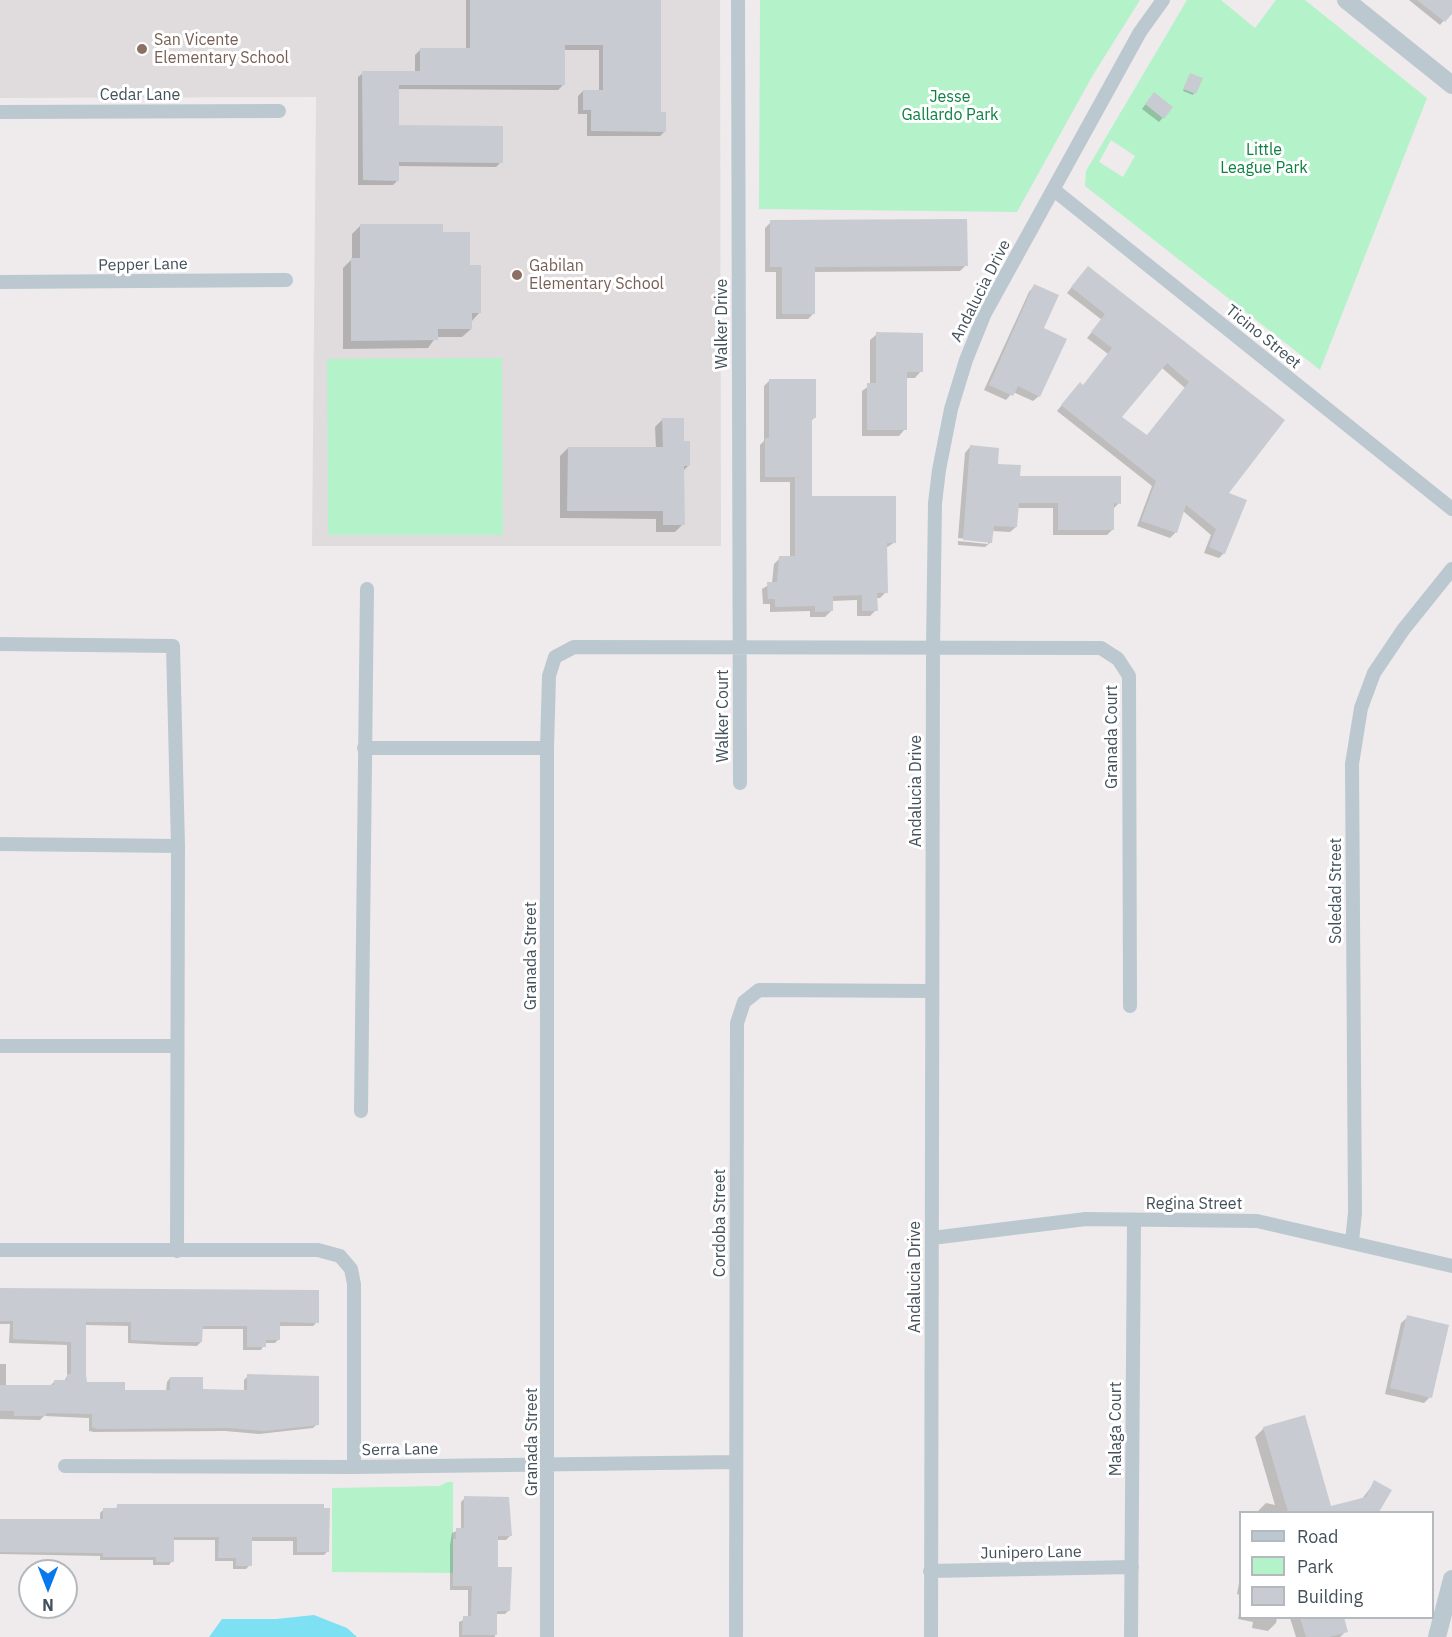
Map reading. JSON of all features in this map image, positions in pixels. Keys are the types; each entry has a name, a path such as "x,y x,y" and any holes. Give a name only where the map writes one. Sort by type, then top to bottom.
{"street":[{"name":"Walker Drive","path":"738,0 739,648"},
{"name":"Andalucia Drive","path":"931,1637 933,648 936,503 951,409 966,360 985,313 1140,32 1163,0"},
{"path":"1346,0 1452,85"},
{"name":"Cedar Lane","path":"0,112 279,111"},
{"name":"Ticino Street","path":"1054,190 1452,509"},
{"name":"Pepper Lane","path":"0,282 286,280"},
{"name":"Soledad Street","path":"1352,1241 1355,1202 1352,764 1361,708 1374,673 1403,630 1452,569"},
{"path":"361,1111 367,589"},
{"path":"0,644 173,646 178,846 177,1251"},
{"name":"Granada Street","path":"547,1637 547,748 549,676 555,657 574,647 933,648"},
{"name":"Walker Court","path":"739,648 740,783"},
{"name":"Granada Court","path":"933,648 1101,648 1118,659 1129,676 1130,1006"},
{"path":"364,748 547,748"},
{"path":"0,844 178,846"},
{"name":"Cordoba Street","path":"736,1637 737,1023 744,1002 759,990 932,991"},
{"path":"0,1046 176,1047"},
{"name":"Regina Street","path":"932,1238 1086,1219 1257,1221 1352,1241 1452,1266"},
{"name":"Malaga Court","path":"1131,1637 1134,1220"},
{"path":"0,1250 326,1251 346,1262 354,1284 354,1467"},
{"name":"Serra Lane","path":"65,1466 354,1467 736,1462"},
{"name":"Junipero Lane","path":"930,1571 1132,1568"},
{"path":"1437,1637 1452,1579"}],"shaded area":[{"name":"Gabilan Elementary School","path":"0,0 720,0 721,546 312,546 316,97 0,98"}],"green space":[{"name":"Jesse Gallardo Park","path":"760,0 1140,0 1093,75 1017,212 759,209"},
{"name":"Little League Park","path":"1187,0 1221,0 1255,28 1276,0 1305,0 1427,98 1320,370 1085,186 1086,171","holes":["1111,140 1135,156 1123,177 1099,162"]},
{"path":"502,358 503,535 328,535 327,359"},
{"path":"453,1482 453,1573 332,1572 332,1488 440,1486"}],"water":[{"path":"314,1615 347,1628 357,1637 209,1637 222,1619 276,1619"}],"building":[{"path":"470,0 661,0 661,112 666,112 666,132 591,131 591,110 583,110 583,90 603,90 603,45 565,45 565,85 399,85 399,125 503,126 503,163 399,162 399,181 363,180 362,71 420,71 420,48 470,48"},
{"path":"1417,0 1452,0 1452,14 1445,22"},
{"path":"1190,73 1203,78 1196,94 1183,89"},
{"path":"1154,92 1173,107 1164,119 1145,104"},
{"path":"967,219 968,266 815,267 815,314 782,314 782,267 770,267 770,220"},
{"path":"360,224 443,224 443,232 470,232 470,265 481,265 481,313 472,313 472,329 438,329 438,340 351,341 351,258 360,258"},
{"path":"1088,266 1285,420 1229,493 1247,500 1225,554 1209,547 1216,529 1186,505 1177,533 1141,521 1156,481 1061,405 1080,382 1083,385 1112,348 1091,332 1105,314 1071,287","holes":["1167,363 1189,382 1147,435 1122,417"]},
{"path":"1034,284 1059,295 1044,328 1067,339 1040,397 1018,386 1013,396 989,385"},
{"path":"876,332 923,333 923,372 907,372 907,430 867,430 867,383 876,383"},
{"path":"769,379 816,379 816,418 812,418 812,496 896,496 896,543 887,543 888,593 877,593 878,611 862,611 862,595 833,596 833,611 815,612 815,606 775,607 775,599 768,599 767,582 777,582 779,556 795,556 795,477 765,477 765,438 769,438"},
{"path":"662,418 684,418 684,441 690,441 690,466 684,466 685,525 663,525 663,511 567,511 568,447 663,447"},
{"path":"970,445 999,448 998,464 1021,465 1020,476 1121,476 1121,504 1114,503 1114,530 1058,530 1058,503 1019,503 1017,527 994,526 992,543 963,540"},
{"path":"0,1288 319,1290 319,1323 280,1322 280,1340 266,1340 266,1347 247,1347 247,1326 203,1326 202,1342 169,1342 131,1340 131,1322 86,1322 86,1374 87,1382 125,1382 125,1390 170,1390 170,1377 203,1377 203,1389 247,1390 247,1374 319,1376 319,1425 264,1431 229,1428 98,1429 92,1427 92,1414 46,1413 46,1416 14,1416 14,1411 0,1411 0,1385 54,1385 54,1380 67,1380 67,1374 71,1374 71,1342 13,1339 13,1321 0,1321"},
{"path":"1407,1315 1449,1325 1432,1398 1390,1388"},
{"path":"1305,1415 1331,1506 1366,1497 1374,1480 1392,1490 1380,1511 1288,1511 1263,1427"},
{"path":"464,1496 509,1497 512,1536 498,1536 498,1567 512,1567 510,1611 497,1611 497,1635 462,1635 463,1616 471,1616 472,1586 453,1586 453,1539 456,1539 456,1528 464,1528"},
{"path":"117,1504 324,1504 324,1508 330,1508 329,1552 297,1552 297,1537 252,1537 252,1566 236,1566 236,1558 218,1558 219,1537 174,1537 174,1562 156,1562 156,1557 103,1557 103,1553 0,1552 0,1519 103,1519 103,1508 117,1508"},
{"path":"1301,1619 1345,1619 1348,1632 1329,1637 1306,1637"}],"place":[{"name":"San Vicente Elementary School","path":"142,49"},
{"name":"Gabilan Elementary School","path":"517,275"}]}
